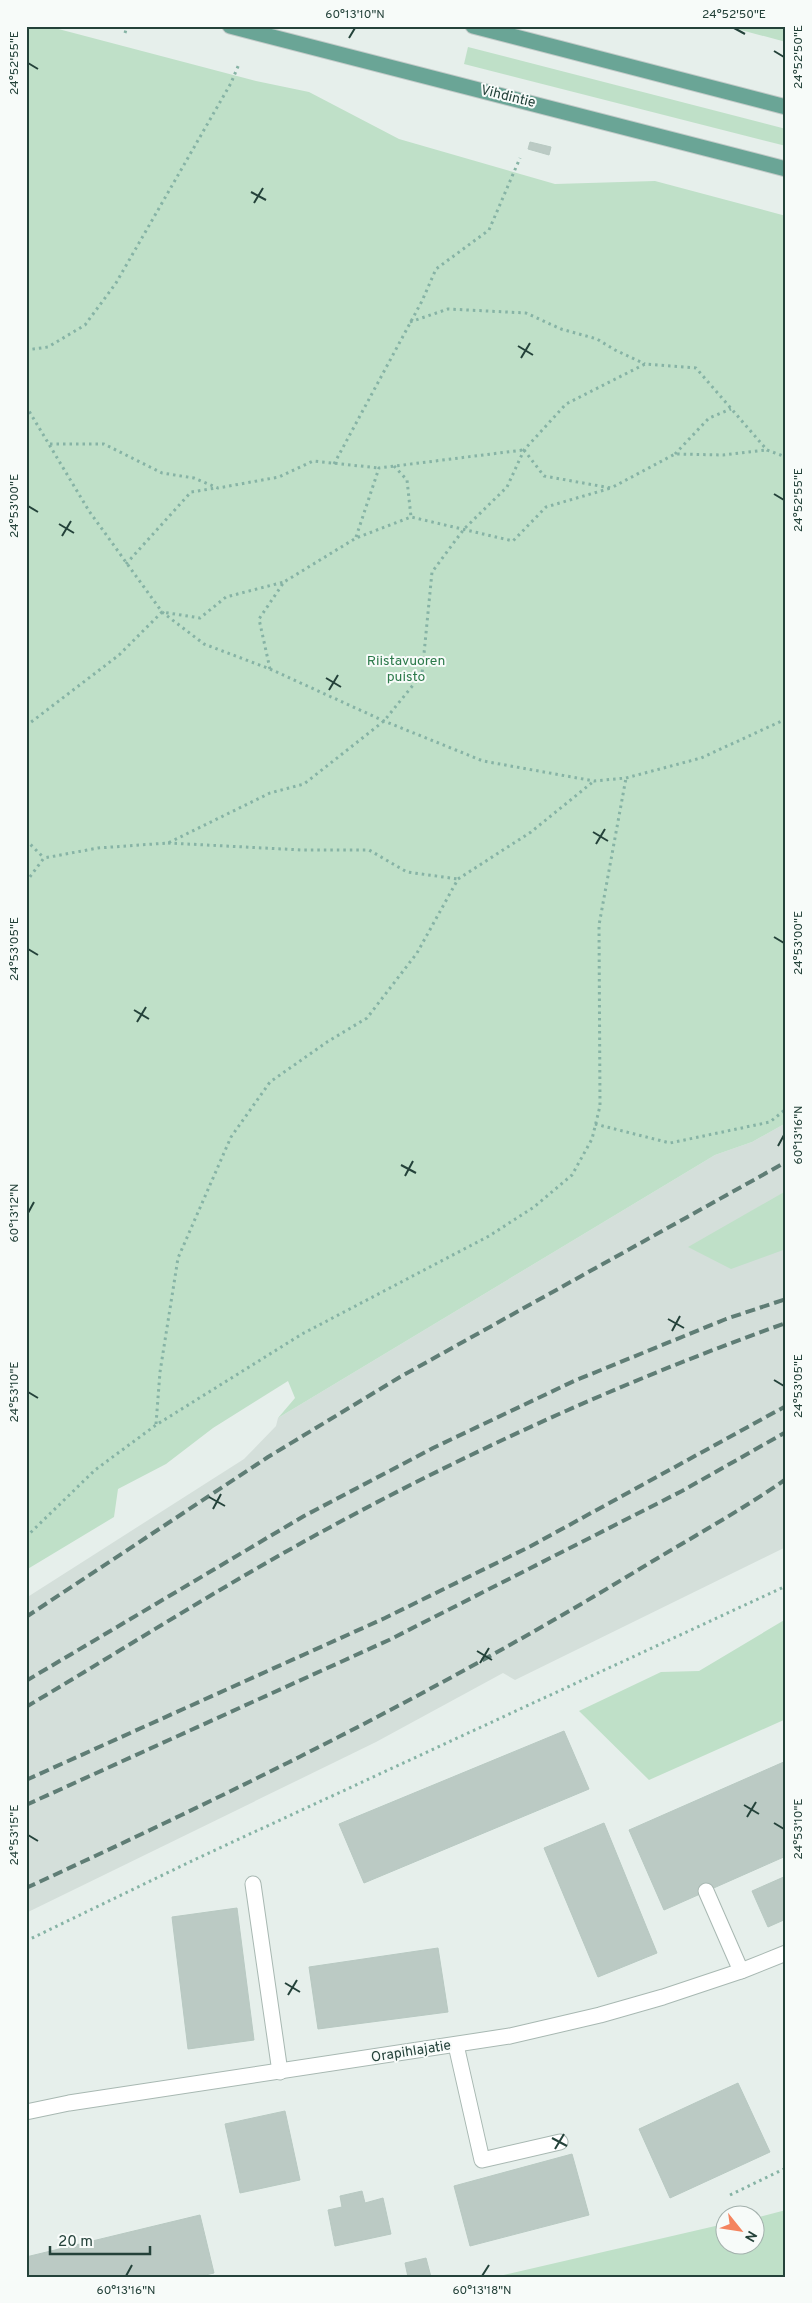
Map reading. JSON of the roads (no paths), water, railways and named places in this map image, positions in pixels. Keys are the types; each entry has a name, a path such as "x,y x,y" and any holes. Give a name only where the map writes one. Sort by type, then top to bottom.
{"main road":[{"name":"Vihdintie","path":"230,26 786,169"},
{"path":"472,26 786,106"}],"street":[{"path":"253,1884 280,2072"},
{"path":"706,1891 741,1971"},
{"name":"Orapihlajatie","path":"27,2109 510,2036 600,2015 663,1997 741,1971 786,1953"},
{"path":"456,2045 482,2160 560,2142"}],"railway":[{"path":"26,1617 268,1457 400,1377 786,1162"},
{"path":"26,1681 304,1516 433,1448 574,1381 726,1319 786,1299"},
{"path":"26,1707 205,1599 371,1505 487,1447 605,1394 725,1345 786,1323"},
{"path":"26,1780 385,1618 531,1546 786,1406"},
{"path":"26,1805 389,1640 682,1491 786,1432"},
{"path":"26,1888 260,1777 413,1698 564,1614 786,1479"}],"park label":[{"name":"Riistavuoren puisto","path":"406,670"}]}
